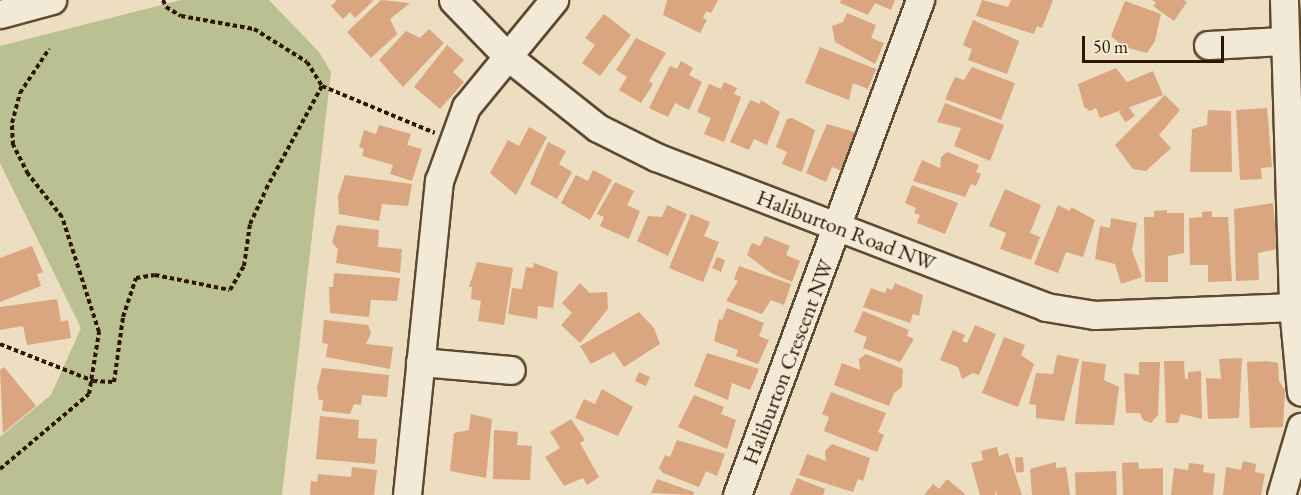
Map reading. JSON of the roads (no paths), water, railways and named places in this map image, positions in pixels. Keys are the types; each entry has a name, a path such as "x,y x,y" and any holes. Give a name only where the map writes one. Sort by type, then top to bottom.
{"street":[{"path":"0,14 52,0"},
{"name":"Haliburton Road NW","path":"453,0 507,56 598,128 656,157 1046,307 1095,315 1293,307"},
{"path":"407,495 439,181 452,140 466,107 554,0"},
{"name":"Haliburton Crescent NW","path":"737,495 838,228 920,0"},
{"path":"1284,0 1283,40 1293,307 1301,392"},
{"path":"1208,45 1283,40"},
{"path":"420,362 511,370"},
{"path":"1281,495 1301,427"}]}
